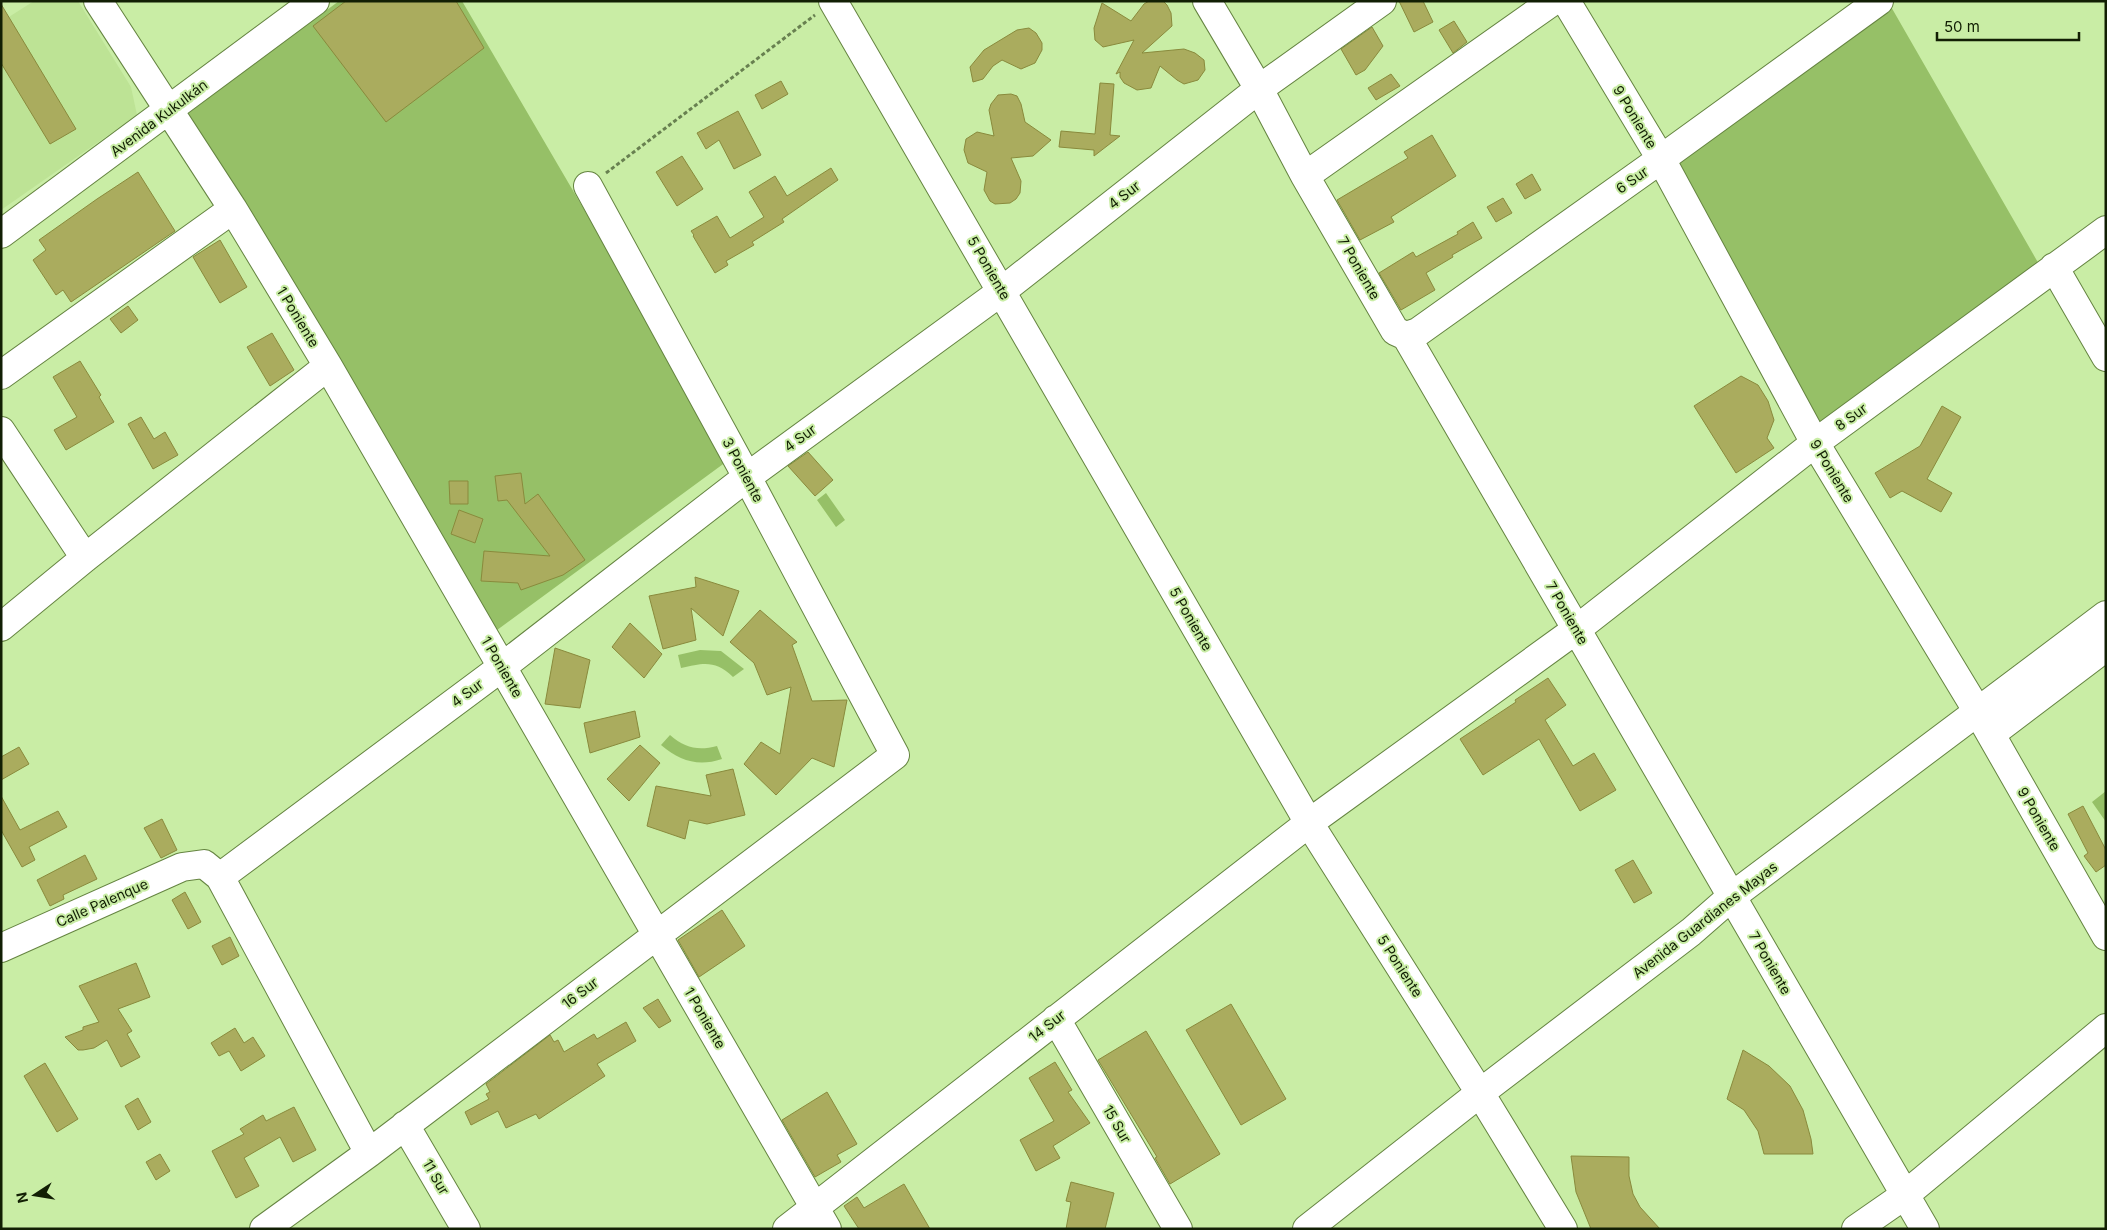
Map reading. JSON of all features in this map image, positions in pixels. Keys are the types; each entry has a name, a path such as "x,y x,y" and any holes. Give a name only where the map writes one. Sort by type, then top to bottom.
{"street":[{"name":"1 Poniente","path":"98,1 233,209 328,366 821,1218"},
{"name":"Avenida Kukulkán","path":"1,234 315,1"},
{"name":"5 Poniente","path":"833,1 1309,823 1480,1093 1563,1229"},
{"name":"7 Poniente","path":"1207,1 1395,331 1406,336 1925,1229"},
{"name":"4 Sur","path":"212,871 502,667 747,477 1002,291 1259,90 1382,1"},
{"path":"1305,176 1553,1"},
{"name":"9 Poniente","path":"1566,1 1661,159 1815,443 1985,723 2106,936"},
{"name":"6 Sur","path":"1406,336 1418,332 1879,1"},
{"name":"3 Poniente","path":"588,186 747,477 895,754"},
{"path":"1,374 233,209"},
{"name":"8 Sur","path":"1577,628 1815,443 2106,230"},
{"path":"2054,267 2106,356"},
{"path":"1,627 85,558 328,366"},
{"path":"1,431 85,558"},
{"name":"Avenida Guardianes Mayas","path":"1307,1229 1480,1093 1691,932 1731,897 1985,723 2106,615"},
{"name":"14 Sur","path":"787,1229 821,1218 1056,1019 1309,823 1577,628"},
{"path":"1985,723 2106,647"},
{"name":"16 Sur","path":"264,1229 369,1153 895,754"},
{"name":"Calle Palenque","path":"1,948 182,867 212,871"},
{"path":"212,871 369,1153"},
{"name":"15 Sur","path":"1056,1019 1178,1229"},
{"path":"1856,1229 1905,1195 2106,1028"},
{"name":"11 Sur","path":"405,1125 466,1229"}],"path":[{"path":"588,186 833,1"}],"shaded area":[{"path":"34,1 78,1 131,87 137,115 1,210 1,22"},
{"path":"339,1 462,1 730,459 493,633 186,115"},
{"path":"1890,5 2040,266 1817,433 1669,161"},
{"path":"826,493 845,520 836,527 817,500"},
{"path":"700,650 721,651 744,669 733,677 715,665 703,664 681,668 678,655"},
{"path":"670,735 686,746 704,748 717,746 722,759 697,762 682,759 661,745"},
{"path":"2106,791 2106,822 2092,802"}],"building":[{"path":"346,1 456,1 484,48 386,122 313,26"},
{"path":"1149,1 1163,1 1167,5 1171,13 1172,26 1142,53 1184,49 1195,53 1204,60 1205,70 1198,80 1184,84 1160,66 1151,88 1137,90 1124,83 1120,77 1120,72 1116,74 1134,40 1103,47 1095,40 1094,28 1102,3 1131,21 1144,4"},
{"path":"1399,1 1423,1 1433,22 1414,32"},
{"path":"1,4 76,129 50,144 1,63"},
{"path":"1454,21 1467,42 1453,53 1439,30"},
{"path":"1372,27 1383,46 1365,70 1356,75 1341,49"},
{"path":"1029,28 1036,33 1042,43 1042,50 1035,63 1021,69 1002,60 993,66 983,79 973,82 970,67 984,50 1017,30"},
{"path":"1391,74 1400,86 1376,100 1368,88"},
{"path":"781,81 788,94 762,109 755,95"},
{"path":"1100,83 1114,84 1110,135 1120,136 1094,156 1094,150 1059,147 1061,131 1095,134"},
{"path":"1011,94 1017,96 1021,104 1025,122 1051,140 1033,156 1011,158 1021,181 1020,193 1010,203 995,204 990,201 984,190 987,172 968,163 964,150 966,139 977,132 994,136 989,110 991,104 998,95"},
{"path":"738,111 761,155 734,169 719,140 706,149 697,133"},
{"path":"1432,135 1456,176 1391,217 1394,222 1360,240 1337,200 1408,158 1404,152"},
{"path":"682,156 703,189 677,206 656,172"},
{"path":"831,168 838,180 782,219 784,222 752,242 754,245 726,261 728,265 715,273 691,231 717,216 730,238 764,217 749,192 775,176 787,196"},
{"path":"138,172 175,231 71,302 63,290 56,295 33,260 46,250 39,240"},
{"path":"1532,174 1541,190 1525,199 1516,184"},
{"path":"1503,198 1512,213 1496,222 1487,207"},
{"path":"1473,222 1482,238 1426,273 1435,290 1401,310 1379,273 1413,252 1416,257 1458,234 1457,232"},
{"path":"220,240 247,287 220,303 193,257"},
{"path":"128,306 138,320 121,333 110,319"},
{"path":"272,333 294,370 270,386 247,347"},
{"path":"80,361 101,395 99,397 114,422 66,450 54,430 77,417 53,377"},
{"path":"1741,376 1758,385 1768,401 1774,420 1767,438 1774,448 1736,473 1694,406"},
{"path":"1942,406 1961,417 1927,479 1952,493 1941,512 1902,491 1890,498 1875,473 1920,446"},
{"path":"141,417 154,439 165,432 178,455 153,469 128,424"},
{"path":"808,452 833,480 815,496 788,466"},
{"path":"521,473 525,504 538,494 585,560 563,575 521,590 518,583 481,581 484,551 550,556 507,500 498,501 495,476"},
{"path":"449,481 468,481 468,504 450,504"},
{"path":"459,510 483,519 475,543 451,534"},
{"path":"695,577 739,591 723,636 691,608 696,640 663,649 649,596 696,587"},
{"path":"760,610 797,642 792,645 812,701 847,700 834,767 812,758 776,795 744,764 761,742 780,754 791,687 767,695 754,663 730,642"},
{"path":"630,623 662,654 644,678 612,647"},
{"path":"555,648 590,660 580,708 545,704"},
{"path":"1548,678 1566,705 1545,720 1573,766 1594,753 1616,790 1580,811 1539,739 1483,775 1460,739"},
{"path":"635,711 640,737 590,753 584,723"},
{"path":"640,745 660,763 629,801 607,779"},
{"path":"19,747 29,764 1,780 1,757"},
{"path":"733,769 745,815 707,824 689,820 685,839 647,826 656,786 711,796 706,775"},
{"path":"1,796 20,830 58,811 67,827 29,847 35,860 22,867 1,830"},
{"path":"2083,806 2106,850 2106,865 2096,872 2084,856 2088,853 2068,814"},
{"path":"162,819 177,850 161,858 144,828"},
{"path":"85,855 97,879 63,895 64,899 50,906 37,880"},
{"path":"1633,860 1652,893 1634,903 1615,870"},
{"path":"185,892 201,922 188,929 172,900"},
{"path":"722,910 745,946 699,977 678,940"},
{"path":"230,937 239,956 222,965 212,946"},
{"path":"136,963 150,997 118,1009 132,1031 127,1034 140,1057 121,1067 107,1040 94,1048 78,1050 65,1037 83,1030 83,1027 99,1022 79,986"},
{"path":"658,999 671,1021 659,1028 643,1008"},
{"path":"1231,1004 1286,1099 1241,1125 1186,1030"},
{"path":"626,1022 636,1041 597,1064 605,1076 539,1119 536,1114 506,1128 498,1111 471,1125 465,1112 489,1099 486,1094 490,1092 486,1084 550,1035 554,1042 558,1040 564,1052 594,1034 597,1039"},
{"path":"235,1028 244,1043 253,1037 265,1056 241,1071 229,1051 219,1056 211,1043"},
{"path":"1146,1031 1220,1154 1170,1184 1155,1158 1157,1157 1098,1060"},
{"path":"1743,1050 1769,1066 1790,1086 1803,1110 1813,1154 1764,1154 1758,1131 1744,1110 1727,1099"},
{"path":"1055,1062 1072,1090 1068,1092 1090,1123 1053,1146 1060,1158 1036,1171 1020,1140 1054,1121 1029,1078"},
{"path":"45,1063 78,1119 57,1132 24,1076"},
{"path":"827,1092 857,1144 837,1155 841,1162 815,1177 782,1120"},
{"path":"138,1098 151,1122 138,1130 125,1106"},
{"path":"294,1107 316,1150 293,1162 280,1137 244,1158 259,1186 236,1198 212,1151 244,1134 240,1129 263,1115 266,1121"},
{"path":"160,1154 170,1171 156,1180 146,1162"},
{"path":"1571,1156 1629,1157 1629,1176 1633,1194 1640,1207 1660,1229 1591,1229 1576,1192"},
{"path":"1071,1182 1114,1193 1105,1229 1066,1229 1071,1202 1066,1201"},
{"path":"904,1184 930,1229 859,1229 844,1206 857,1197 864,1208"}]}
